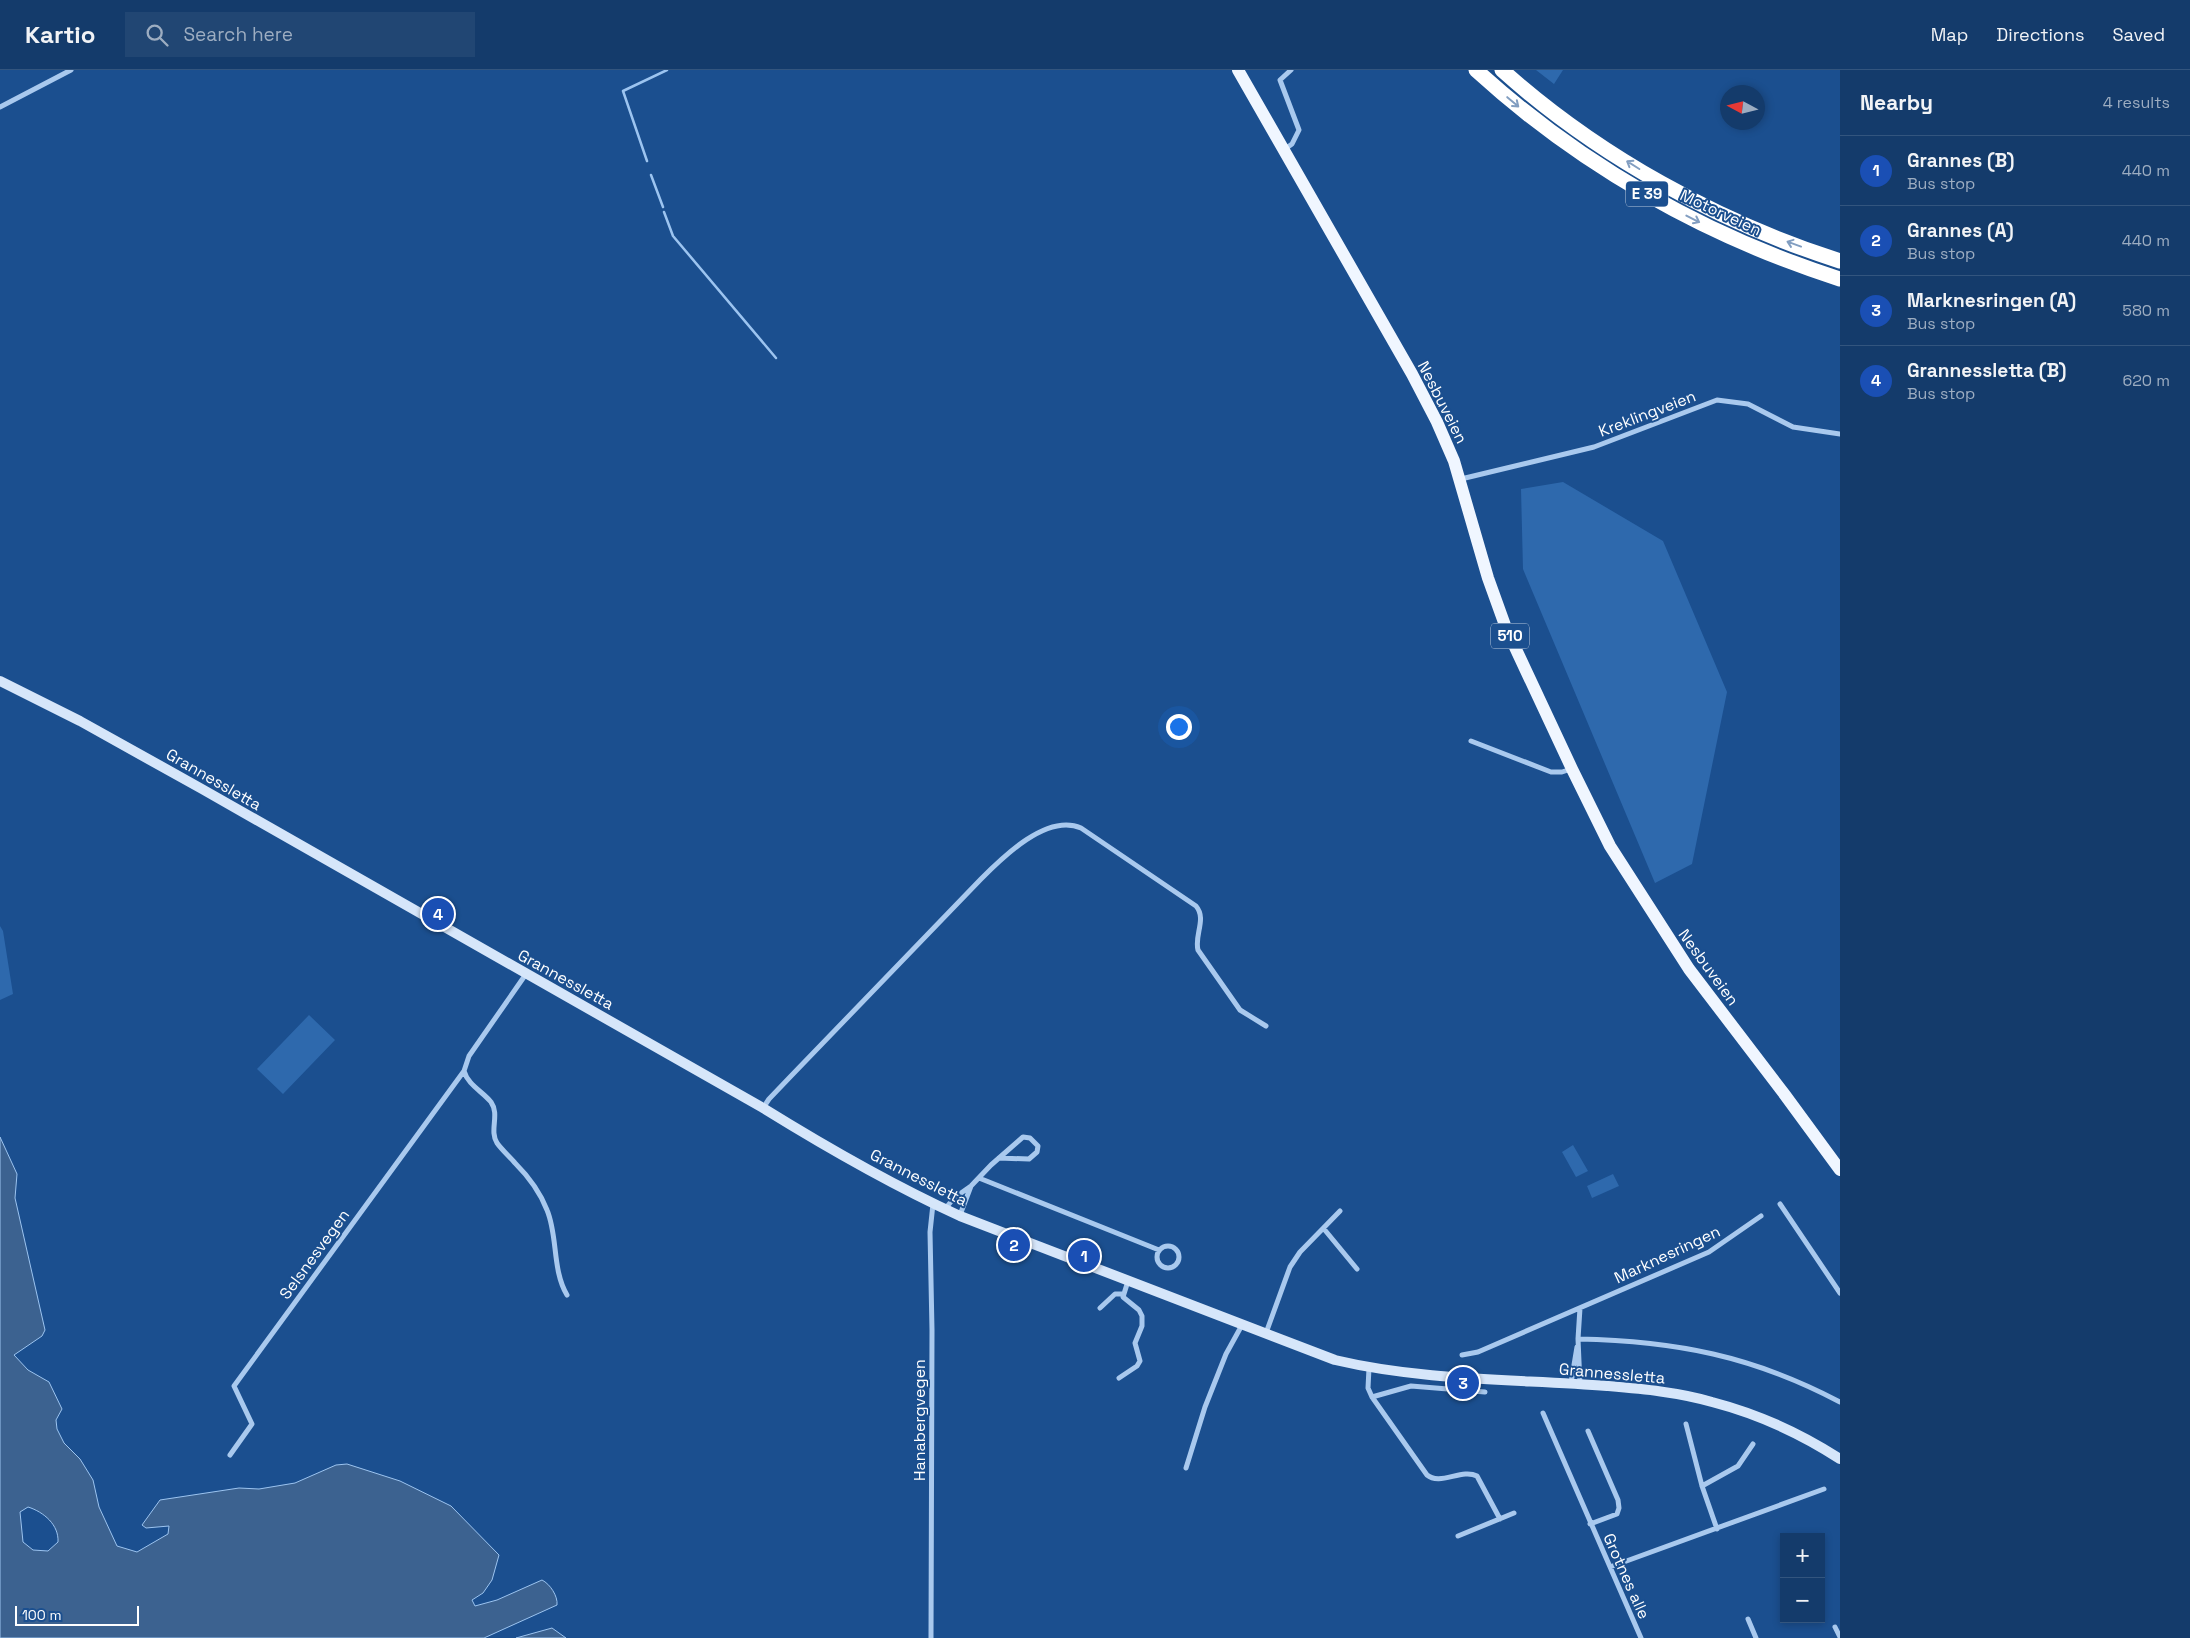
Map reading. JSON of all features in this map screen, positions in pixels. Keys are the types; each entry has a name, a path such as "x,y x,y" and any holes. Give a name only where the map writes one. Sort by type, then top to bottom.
{"highway":[{"name":"Motorveien","path":"1476,70 1518,107 1557,137 1640,191 1693,220 1747,245 1840,279"},
{"name":"Motorveien","path":"1502,70 1574,127 1647,174 1744,224 1781,240 1840,261"}],"main road":[{"name":"Nesbuveien","path":"1238,70 1412,374 1447,444 1461,480 1488,578 1506,628 1610,846 1670,942 1840,1170"},
{"name":"Grannessletta","path":"0,681 80,721 185,779 763,1108 810,1137 960,1216 1335,1360 1369,1368 1459,1377 1644,1390 1711,1401 1782,1426 1840,1459"}],"street":[{"path":"0,107 71,70"},
{"path":"1284,149 1292,144 1298,130 1280,80 1291,70"},
{"name":"Kreklingveien","path":"1461,480 1594,447 1717,400 1748,404 1793,427 1840,434"},
{"path":"1471,741 1550,772 1562,772 1572,769"},
{"path":"763,1108 769,1098 986,873 1011,850 1023,842 1052,828 1066,824 1075,825 1098,838 1196,906 1201,917 1197,941 1198,950 1240,1010 1266,1026"},
{"name":"Selsnesvegen","path":"230,1455 252,1424 234,1386 464,1071 466,1061 472,1051 526,974"},
{"path":"464,1071 475,1088 492,1104 495,1117 494,1135 498,1144 530,1181 546,1206 552,1225 560,1273 567,1295"},
{"path":"945,1209 954,1198 972,1186 999,1158 1023,1137 1030,1138 1038,1146 1037,1152 1029,1160 999,1158"},
{"path":"979,1178 1159,1250"},
{"path":"960,1216 972,1186"},
{"name":"Hanabergvegen","path":"931,1638 932,1330 930,1232 933,1203"},
{"path":"1780,1204 1840,1293"},
{"path":"1266,1334 1290,1267 1300,1252 1340,1211"},
{"name":"Marknesringen","path":"1462,1355 1478,1352 1709,1252 1761,1216"},
{"path":"1324,1229 1357,1269"},
{"path":"1164,1246 1176,1249 1178,1255 1174,1266 1169,1268 1159,1264 1157,1254 1159,1250 1164,1246"},
{"path":"1119,1378 1137,1366 1140,1361 1135,1343 1142,1322 1139,1310 1126,1301 1123,1294 1128,1281"},
{"path":"1100,1308 1115,1294 1123,1294"},
{"path":"1576,1384 1580,1308"},
{"path":"1186,1468 1205,1407 1233,1340 1239,1334 1242,1325"},
{"path":"1576,1384 1578,1339"},
{"path":"1578,1339 1653,1342 1705,1351 1762,1367 1797,1380 1840,1402"},
{"path":"1369,1368 1368,1388 1372,1397 1427,1475 1435,1479 1464,1473 1472,1473 1477,1476 1500,1519"},
{"path":"1372,1397 1411,1386 1485,1392"},
{"name":"Grotnes alle","path":"1543,1413 1641,1638"},
{"path":"1686,1424 1702,1486 1717,1529"},
{"name":"Grotnes alle","path":"1588,1431 1618,1500 1619,1508 1616,1514 1590,1524"},
{"path":"1702,1486 1738,1466 1753,1444"},
{"path":"1610,1567 1824,1489"},
{"path":"1458,1536 1514,1513"},
{"path":"1748,1619 1756,1638"},
{"path":"1835,1627 1840,1637"}],"shaded area":[{"path":"1536,70 1563,70 1554,84"},
{"path":"1563,482 1663,541 1727,692 1692,864 1655,883 1523,569 1521,489"},
{"path":"0,926 3,931 13,994 0,1000"},
{"path":"309,1015 335,1040 283,1094 257,1069"},
{"path":"0,1137 17,1174 15,1198 45,1330 42,1336 14,1355 28,1370 49,1382 62,1409 56,1420 57,1429 64,1443 80,1459 93,1480 99,1507 117,1546 137,1552 168,1534 169,1526 146,1528 142,1525 160,1500 239,1488 259,1489 295,1483 336,1465 347,1464 400,1481 451,1506 499,1555 492,1580 483,1593 472,1600 475,1606 497,1600 542,1580 553,1591 557,1602 557,1605 484,1638 0,1638","holes":["28,1507 45,1516 56,1530 58,1542 48,1551 33,1550 23,1542 20,1512"]},
{"path":"1573,1145 1588,1171 1576,1177 1562,1152"},
{"path":"1613,1174 1619,1186 1592,1198 1587,1186"},
{"path":"552,1628 566,1638 516,1638"}],"waterway":[{"path":"647,161 623,91 667,70"},
{"path":"651,175 663,207"},
{"path":"664,212 673,236 776,358"}],"place":[{"name":"Grannessletta (B)","path":"438,914"},
{"name":"Grannes (A)","path":"1014,1245"},
{"name":"Grannes (B)","path":"1084,1256"},
{"name":"Marknesringen (A)","path":"1463,1383"}]}
